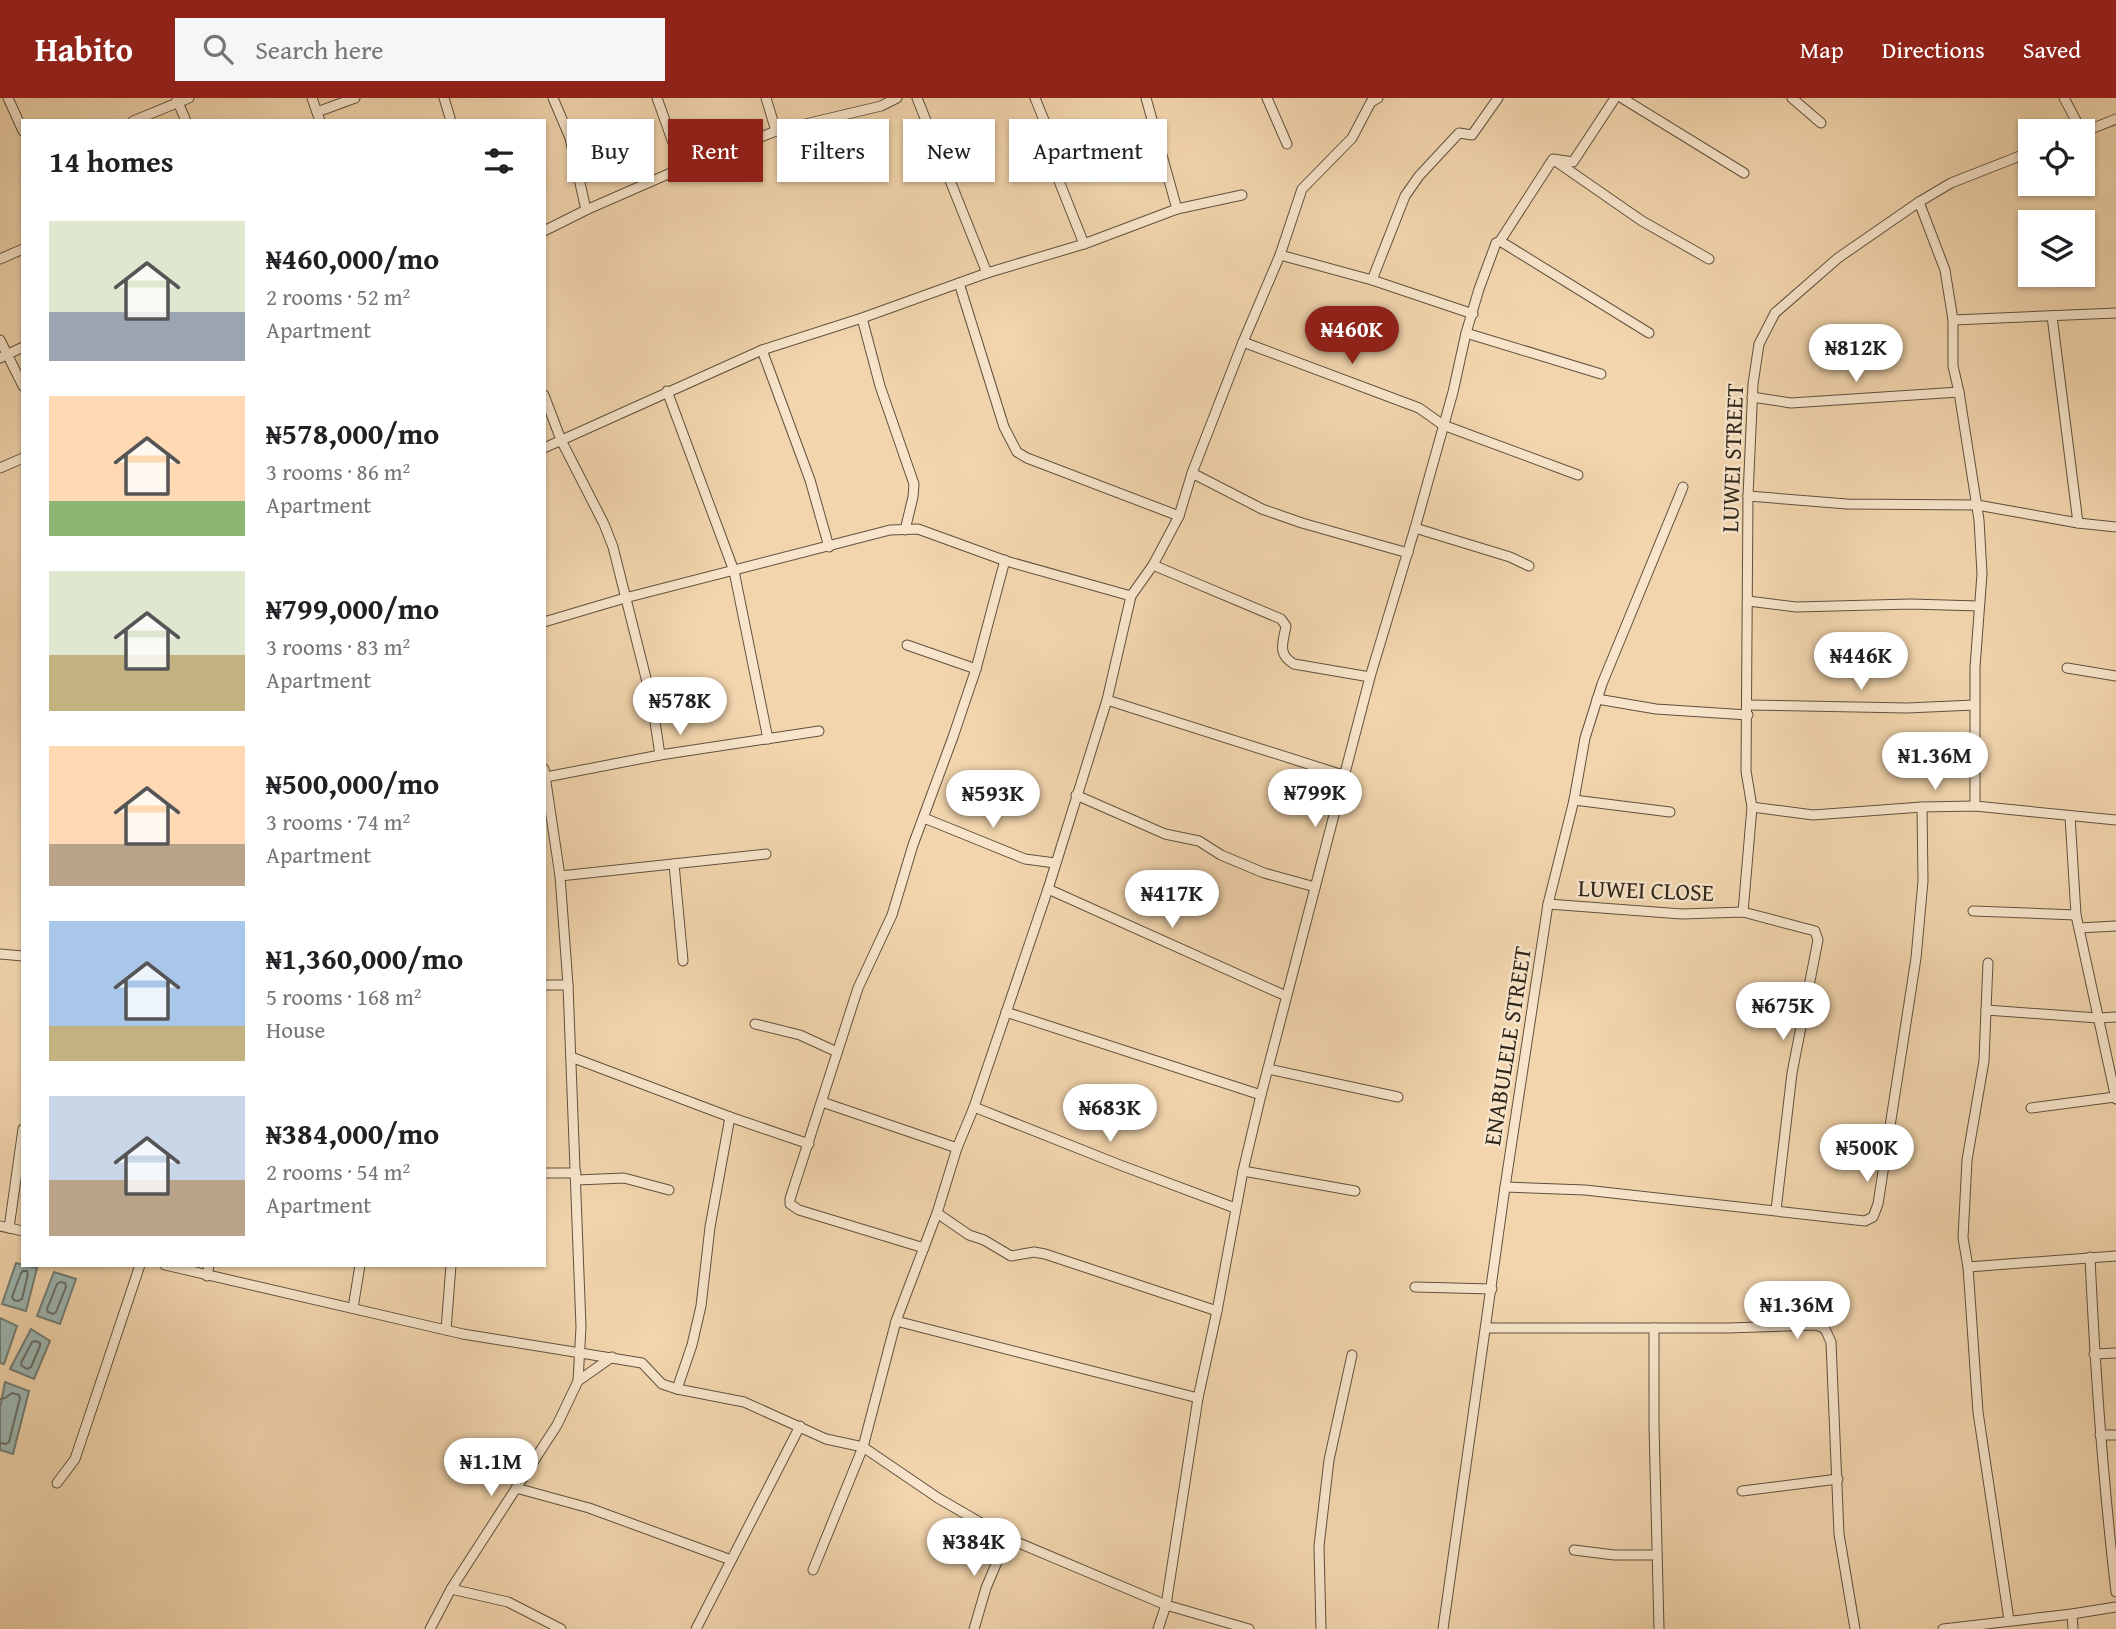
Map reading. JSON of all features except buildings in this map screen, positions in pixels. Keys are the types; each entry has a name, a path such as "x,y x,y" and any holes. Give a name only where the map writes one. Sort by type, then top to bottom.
{"street":[{"path":"8,98 21,127"},
{"path":"137,119 177,100 189,98"},
{"path":"312,98 318,116 355,98"},
{"path":"444,98 450,119"},
{"path":"553,98 569,138 586,210"},
{"path":"657,98 668,129"},
{"path":"766,98 776,131"},
{"path":"763,136 897,98"},
{"path":"917,98 987,274"},
{"path":"1035,98 1048,130 1057,176 1084,244"},
{"path":"1146,98 1177,209"},
{"path":"1267,98 1287,144"},
{"path":"813,1570 863,1447 896,1321 937,1213 957,1148 974,1107 1048,889 1107,700 1131,596 1153,565 1179,516 1192,473 1280,255 1302,189 1352,138 1371,102 1378,98"},
{"path":"1372,280 1405,196 1419,176 1459,133 1472,135 1498,98"},
{"path":"1553,159 1573,162 1615,98"},
{"path":"1622,98 1744,173"},
{"path":"1792,98 1821,123"},
{"path":"2064,98 2075,119"},
{"path":"177,100 185,119"},
{"path":"2095,127 2116,119"},
{"name":"LUWEI STREET","path":"1742,912 1752,807 1746,771 1748,496 1752,397 1759,344 1775,313 1838,258 1951,183 2018,157"},
{"path":"1158,1629 1166,1605 1198,1398 1243,1171 1370,677 1408,553 1479,289 1496,243 1500,241 1553,159"},
{"path":"1553,159 1642,221 1709,259"},
{"path":"546,230 668,174"},
{"path":"546,447 762,350 1084,244 1177,209 1242,194"},
{"path":"1919,202 1945,270 1953,320 1953,366 1977,505 1982,574 1975,667 1975,806"},
{"path":"1500,241 1649,333"},
{"path":"0,259 21,250"},
{"path":"1280,255 1372,280 1473,314"},
{"path":"959,283 1004,427 1017,452 1179,516"},
{"path":"1953,320 2116,313"},
{"path":"2052,316 2077,523"},
{"path":"862,318 880,386 914,484 905,530"},
{"path":"1466,333 1601,374"},
{"path":"0,340 3,356 21,383"},
{"path":"1243,342 1419,408 1443,425 1578,475"},
{"path":"3,356 21,349"},
{"path":"762,350 810,480 829,547"},
{"path":"667,391 734,571 768,739"},
{"path":"1752,397 1791,403 1959,391"},
{"path":"546,399 561,440 610,536 652,702 660,755"},
{"path":"0,468 21,459"},
{"path":"1192,473 1262,509 1408,553"},
{"name":"ENABULELE STREET","path":"1443,1629 1548,904 1597,699 1683,487"},
{"path":"1748,496 1847,504 1977,505 2077,523 2116,527"},
{"path":"1415,528 1510,557 1529,566"},
{"path":"546,621 625,598 890,530 918,530 1005,560 1131,596"},
{"path":"924,1248 793,1208 790,1199 858,988 892,915 913,845 976,669 1005,560"},
{"path":"1153,565 1281,620 1286,626 1282,653 1285,659 1294,664 1370,677"},
{"path":"1748,601 1796,607 1911,604 1979,606"},
{"path":"907,645 976,669"},
{"path":"2067,668 2116,676"},
{"path":"1597,699 1656,709 1748,710 1974,705"},
{"path":"1107,700 1346,776"},
{"path":"546,773 819,732"},
{"path":"430,1629 451,1588 557,1425 578,1381 581,1350 568,985 560,876 546,780"},
{"path":"1076,795 1165,834 1199,841 1221,855 1264,873 1315,887"},
{"path":"1574,800 1670,812"},
{"path":"1752,807 1812,815 1975,806 2116,820"},
{"path":"1505,1187 1585,1190 1865,1220 1873,1217 1878,1204 1916,958 1923,881 1922,807"},
{"path":"2031,1108 2116,1098 2076,915 2070,816"},
{"path":"924,818 1025,859 1055,863"},
{"path":"560,876 766,855"},
{"path":"674,864 683,961"},
{"path":"1048,889 1286,996"},
{"name":"LUWEI CLOSE","path":"1548,904 1682,914 1742,912 1812,929 1818,934 1792,1073 1776,1210"},
{"path":"1973,911 2076,915"},
{"path":"2079,928 2116,926"},
{"path":"0,954 21,956"},
{"path":"1988,962 1984,1061 1967,1160 1963,1238 1968,1267 1979,1412 2009,1620"},
{"path":"546,985 568,985"},
{"path":"1986,1010 2116,1017"},
{"path":"1006,1012 1261,1095"},
{"path":"755,1024 800,1035 837,1052"},
{"path":"571,1057 809,1144"},
{"path":"1268,1069 1398,1097"},
{"path":"821,1102 957,1148"},
{"path":"974,1107 1235,1208"},
{"path":"677,1389 692,1345 701,1306 710,1227 730,1117"},
{"path":"5,1227 21,1140"},
{"path":"1243,1171 1355,1191"},
{"path":"546,1172 624,1178 668,1190"},
{"path":"937,1213 969,1235 984,1240 1011,1256 1034,1252 1045,1254 1217,1311"},
{"path":"1968,1267 2116,1256"},
{"path":"2090,1257 2094,1354 2116,1592"},
{"path":"57,1483 75,1459 139,1267"},
{"path":"173,1267 446,1330 642,1363 662,1384 744,1402 826,1439 863,1447 938,1498 1007,1538 1166,1605 1249,1629"},
{"path":"207,1276 209,1267"},
{"path":"353,1308 360,1267"},
{"path":"446,1330 451,1267"},
{"path":"1415,1287 1492,1289"},
{"path":"896,1321 1198,1398"},
{"path":"1487,1328 1817,1325 1825,1329 1831,1342 1839,1534 1855,1629"},
{"path":"1654,1328 1659,1629"},
{"path":"2094,1354 2116,1353"},
{"path":"1321,1629 1319,1546 1329,1460 1352,1355"},
{"path":"578,1381 612,1357"},
{"path":"696,1629 800,1426"},
{"path":"2101,1435 2116,1435"},
{"path":"1742,1492 1838,1479"},
{"path":"516,1488 589,1508 731,1560"},
{"path":"974,1629 986,1588 1007,1538"},
{"path":"1574,1550 1614,1555 1657,1555"},
{"path":"451,1588 508,1602 561,1629"},
{"path":"1943,1629 2116,1607"},
{"path":"2072,1614 2073,1629"}],"water":[{"path":"16,1263 21,1264 21,1267 37,1268 26,1311 2,1304"},
{"path":"54,1272 76,1279 60,1324 37,1316"},
{"path":"0,1318 17,1326 4,1364 0,1363"},
{"path":"31,1329 50,1341 34,1379 10,1369"},
{"path":"5,1382 29,1391 13,1454 0,1450 0,1408"}]}
